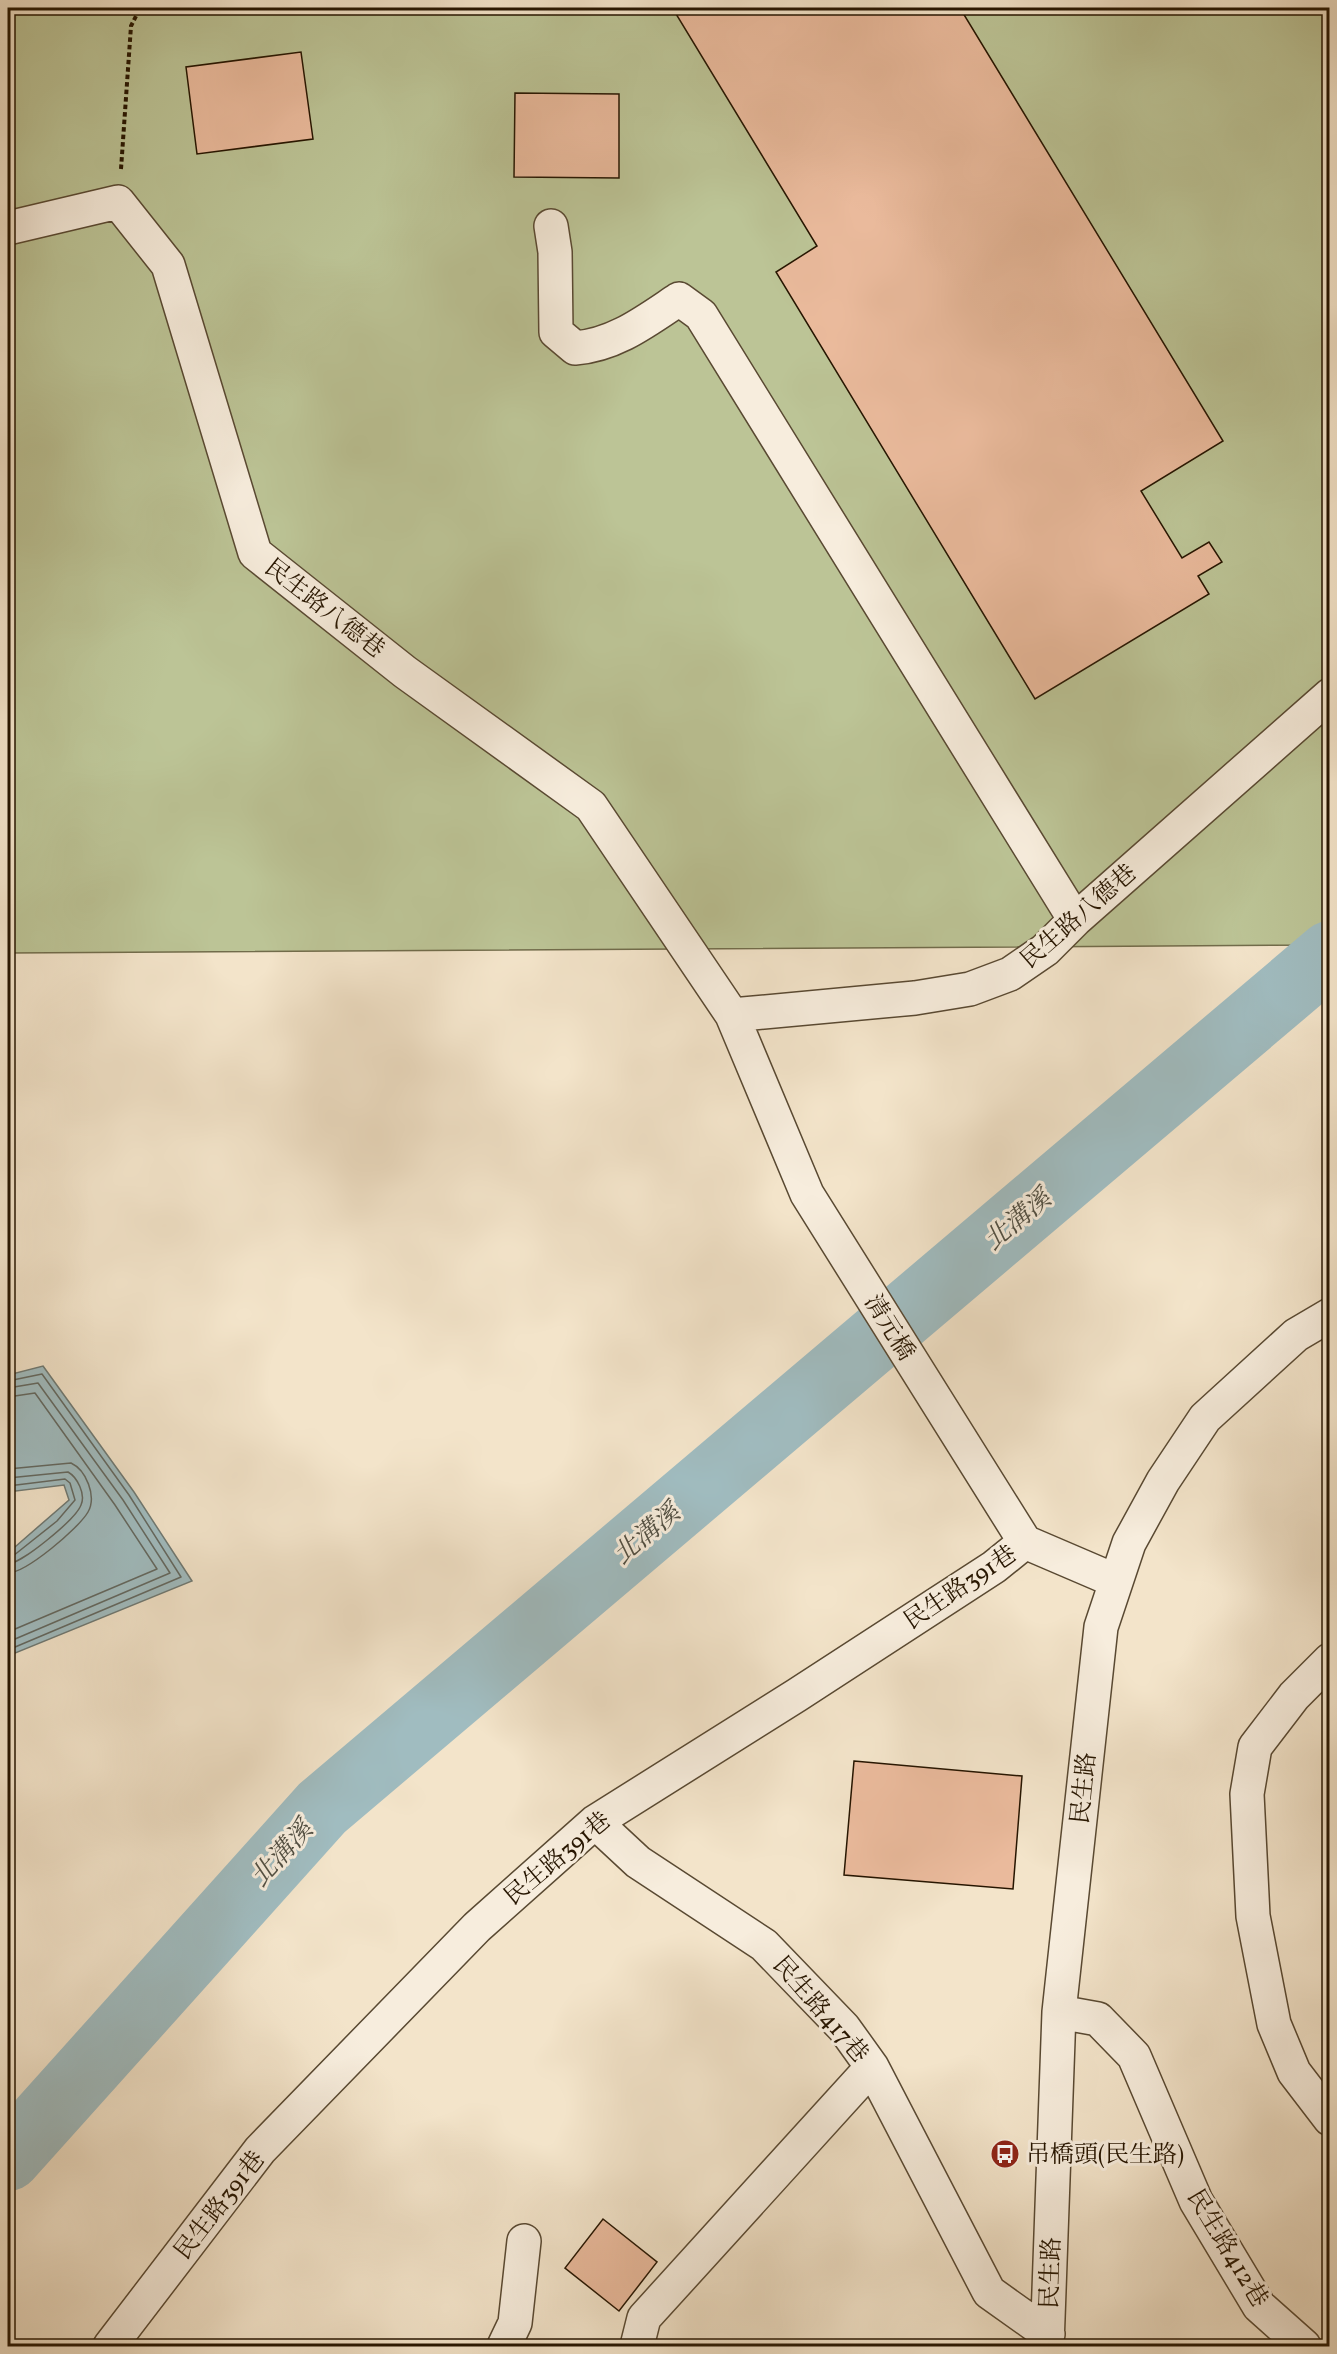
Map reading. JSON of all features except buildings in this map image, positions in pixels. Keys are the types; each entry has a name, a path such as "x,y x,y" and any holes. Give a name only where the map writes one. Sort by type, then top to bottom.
{"street":[{"path":"8,228 118,202"},
{"name":"民生路八德巷","path":"118,202 168,265 255,553 405,672 591,806 732,1015 807,1194 816,1209"},
{"path":"551,226 555,252 556,332 575,348 596,346 620,336 679,299 701,315 1075,920"},
{"name":"民生路八德巷","path":"732,1015 915,998 970,989 1010,974 1045,950 1075,920 1329,695"},
{"name":"清元橋","path":"816,1209 1025,1542"},
{"name":"民生路","path":"1047,2340 1059,2012 1101,1628 1129,1543 1163,1481 1205,1418 1296,1335 1329,1315"},
{"name":"民生路391巷","path":"110,2346 260,2150 477,1927 595,1822 994,1567 1025,1542 1116,1581"},
{"path":"1328,2112 1294,2072 1274,2024 1253,1916 1247,1794 1256,1747 1294,1696 1329,1660"},
{"name":"民生路417巷","path":"595,1822 638,1862 764,1945 844,2028 872,2067 989,2292 1047,2340"},
{"name":"民生路412巷","path":"1059,2012 1098,2019 1134,2055 1196,2201 1259,2306 1304,2346"},
{"path":"637,2346 644,2318 872,2067"},
{"path":"504,2346 515,2323 524,2241"}],"path":[{"path":"118,202 130,26 140,8"}],"green space":[{"path":"8,8 1329,8 1329,945 8,953"}],"water":[{"path":"43,1366 134,1492 192,1581 8,1656 8,1553 69,1500 64,1485 8,1492 8,1375"}],"waterway":[{"name":"北溝溪","path":"8,2158 322,1808 1330,954"}],"place":[{"name":"吊橋頭(民生路)","path":"1005,2154"}]}
